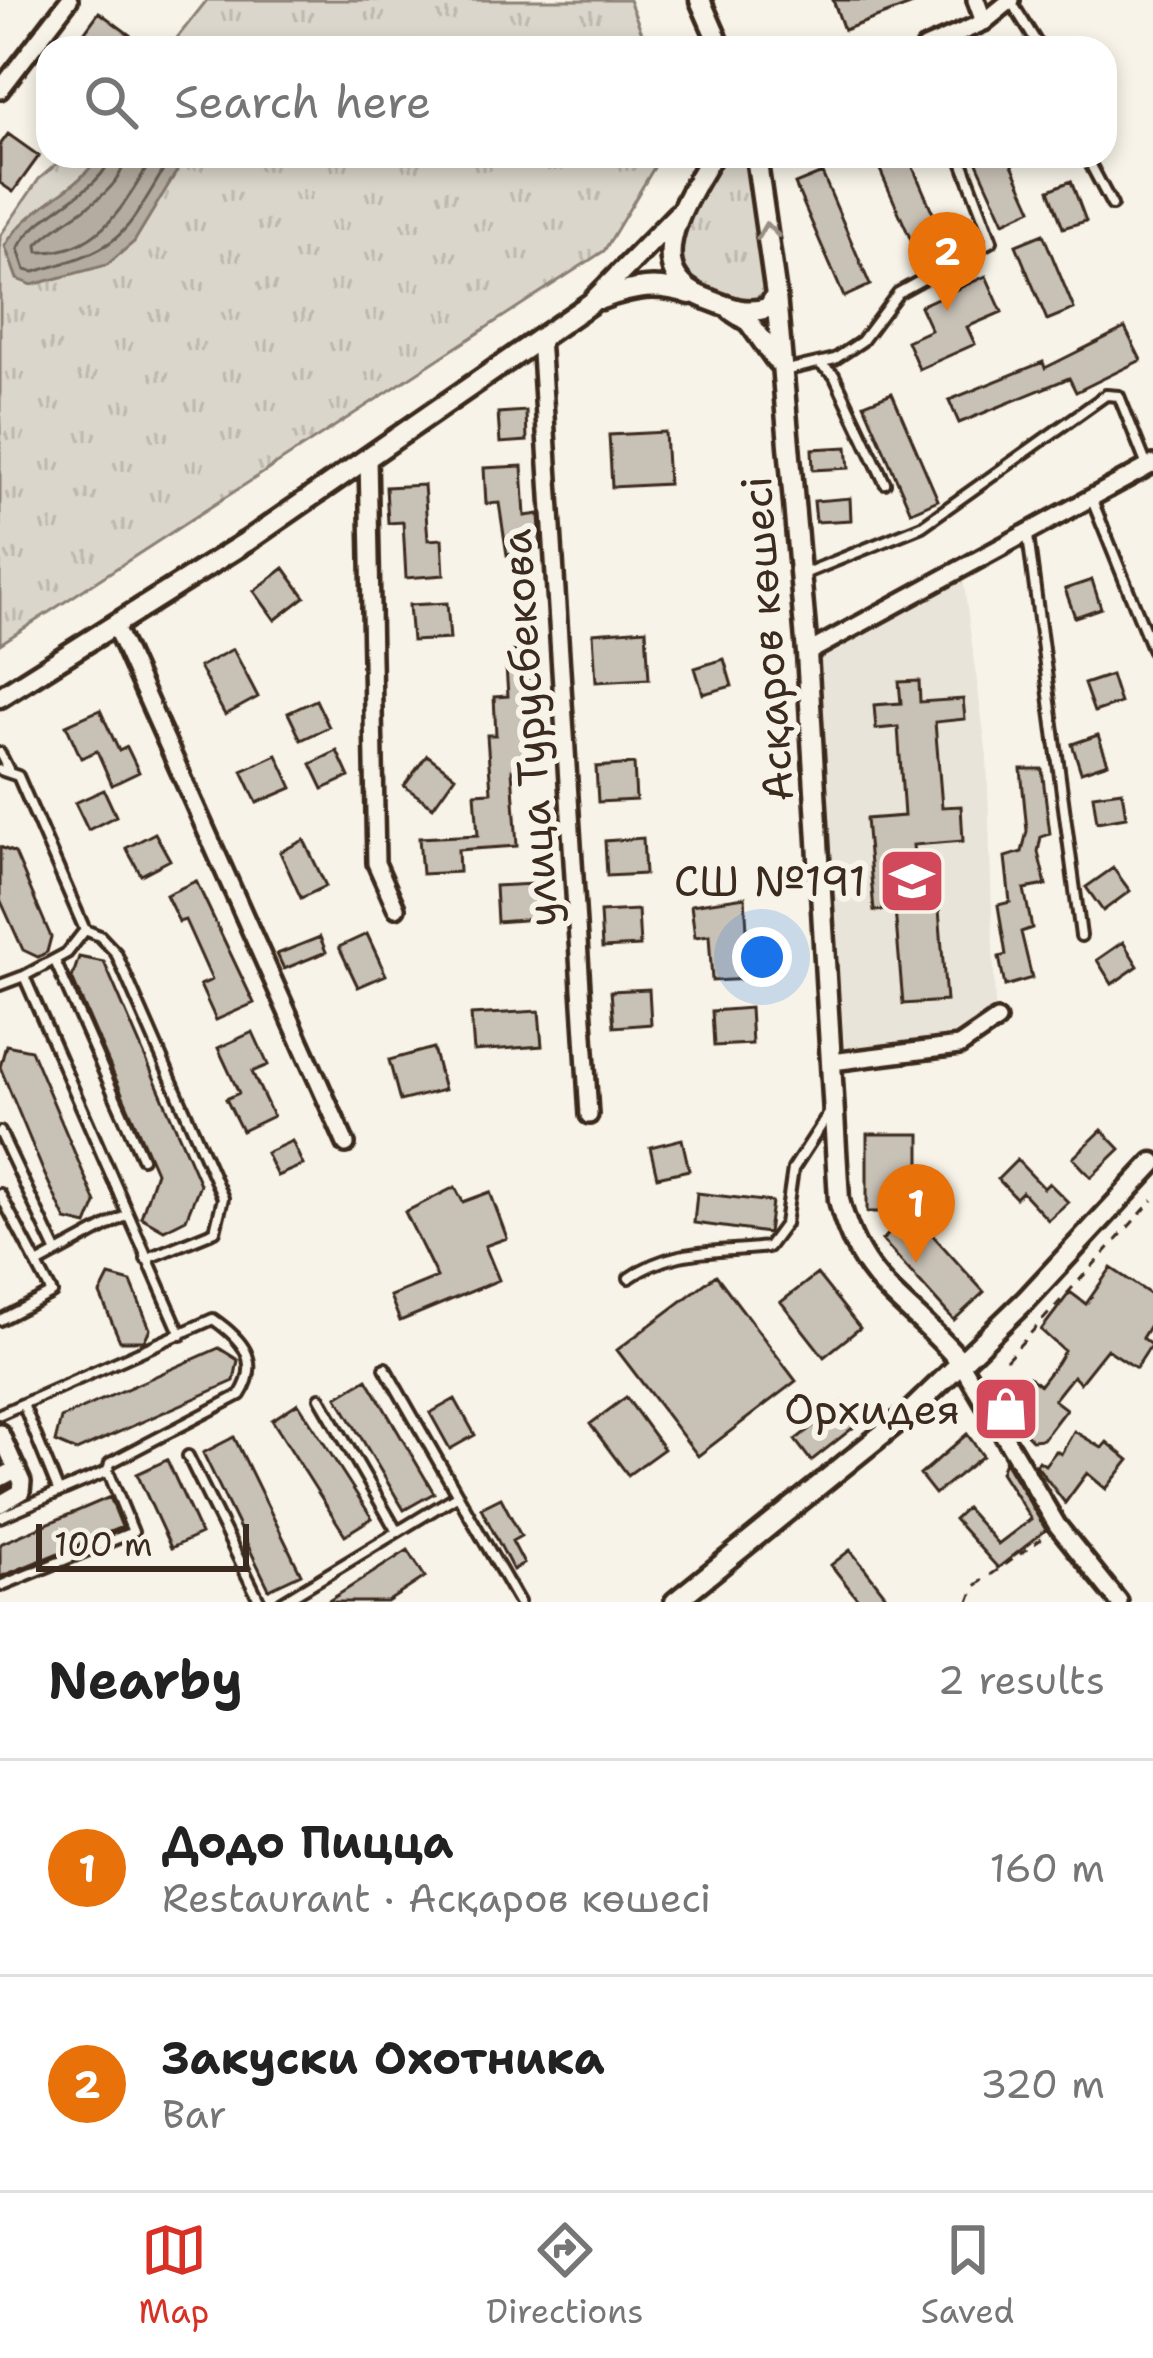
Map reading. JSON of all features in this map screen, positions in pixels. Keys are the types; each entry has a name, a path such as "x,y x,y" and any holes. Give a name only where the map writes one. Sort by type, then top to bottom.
{"street":[{"path":"41,36 69,0"},
{"path":"700,0 716,36"},
{"path":"976,0 984,22"},
{"path":"952,36 984,22 1011,1"},
{"path":"0,90 36,43"},
{"path":"0,697 368,457 591,303 677,215 705,168"},
{"name":"Асқаров көшесі","path":"758,168 776,295 807,653 839,1200 850,1242 868,1273 959,1360"},
{"path":"677,215 669,242 674,273 693,294 748,322 772,349 781,371"},
{"path":"591,303 633,287 665,286 749,313 768,308 776,295"},
{"name":"улица Турусбекова","path":"540,338 589,1115"},
{"path":"368,457 376,863 396,908"},
{"path":"807,653 1150,466"},
{"path":"113,624 346,1144"},
{"path":"832,1062 959,1046 997,1019"},
{"path":"675,1602 911,1411 1026,1300 1153,1163"},
{"path":"959,1360 1057,1525 1119,1602"},
{"path":"0,1432 17,1469 21,1492 0,1504"},
{"path":"0,1478 17,1469"}],"lane":[{"path":"1011,1 1033,36"},
{"path":"781,371 820,364 862,341 898,293 992,242 964,168"},
{"path":"1092,168 1112,205"},
{"path":"820,364 834,375 885,482"},
{"path":"800,575 922,526 1106,395 1119,396 1150,466"},
{"path":"1092,500 1153,651"},
{"path":"1028,534 1081,936"},
{"path":"0,753 4,770 18,776 85,930 100,936 116,952 223,1198 215,1232 146,1259"},
{"path":"0,985 55,962 85,930"},
{"path":"55,962 142,1159"},
{"path":"23,976 181,1335"},
{"path":"629,1278 654,1261 703,1249 768,1247 785,1224 793,1169 833,1106"},
{"path":"0,1132 57,1252"},
{"path":"0,1194 51,1298 0,1320"},
{"path":"37,1264 127,1215"},
{"path":"0,1414 213,1319 229,1328 248,1352 251,1378 240,1395 113,1459 108,1471 133,1532 0,1586"},
{"path":"385,1368 519,1602"},
{"path":"320,1398 396,1530"},
{"path":"23,1404 58,1490"},
{"path":"188,1456 260,1602"},
{"path":"0,1516 108,1471"},
{"path":"282,1602 458,1495"}],"path":[{"path":"1006,1360 1153,1200"},
{"path":"968,1602 975,1586 1057,1525"}],"shaded area":[{"name":"СШ №191","path":"963,578 987,756 995,1006 959,1035 845,1052 816,660"}],"green space":[{"path":"207,0 629,0 643,36 178,36"},
{"path":"52,168 654,168 604,251 0,644 0,236"},
{"path":"713,168 755,168 766,291 748,304 692,277 680,262 676,246 690,208"}],"water":[{"path":"90,168 179,168 134,242 107,265 32,285 17,279 5,246 27,219"}],"building":[{"path":"833,0 921,0 921,1 844,30"},
{"path":"99,12 130,35 129,36 82,36"},
{"path":"8,134 36,154 13,192 0,183 0,145"},
{"path":"879,168 913,168 949,250 921,263"},
{"path":"979,168 1013,168 1032,209 1004,222"},
{"path":"822,173 870,285 844,297 795,184"},
{"path":"1071,181 1086,221 1063,228 1049,190"},
{"path":"1043,234 1074,309 1047,320 1016,245"},
{"path":"986,276 1002,312 967,327 975,344 919,369 907,341 931,330 920,306"},
{"path":"1125,328 1141,360 1076,392 1069,378 959,423 949,400 1043,362 1045,368"},
{"path":"892,393 938,500 911,512 864,404"},
{"path":"526,411 527,441 500,443 498,413"},
{"path":"665,432 668,484 612,487 609,435"},
{"path":"847,447 849,468 813,470 812,449"},
{"path":"522,466 525,516 539,514 541,549 507,555 499,503 486,504 484,468"},
{"path":"424,485 428,540 442,539 444,575 406,578 403,522 388,523 386,487"},
{"path":"850,498 851,520 816,522 814,501"},
{"path":"284,568 305,597 275,620 254,591"},
{"path":"1092,580 1101,608 1075,617 1065,589"},
{"path":"447,603 450,639 412,641 409,605"},
{"path":"646,629 649,679 596,682 593,633"},
{"path":"233,649 258,697 225,715 199,667"},
{"path":"536,650 537,678 523,679 528,769 512,770 517,846 458,850 459,872 422,874 419,838 478,835 475,793 491,792 487,735 496,735 494,697 508,696 505,652"},
{"path":"724,659 732,686 703,694 695,668"},
{"path":"1111,675 1120,703 1094,712 1084,684"},
{"name":"СШ №191","path":"919,681 920,702 963,699 965,719 935,722 942,807 961,806 963,841 913,845 918,898 938,896 946,1001 903,1004 895,909 874,911 866,819 904,816 898,727 876,729 874,705 901,703 899,682"},
{"path":"316,700 329,727 301,740 288,713"},
{"path":"100,710 119,751 127,747 139,772 112,785 97,751 81,758 66,725"},
{"path":"1098,735 1108,763 1081,772 1072,744"},
{"path":"337,751 349,777 323,789 311,764"},
{"path":"277,755 292,788 257,803 242,771"},
{"path":"427,755 455,776 433,807 404,786"},
{"path":"634,764 636,800 598,802 596,767"},
{"path":"1021,769 1042,769 1050,834 1041,837 1038,852 1046,885 1024,889 1032,928 1021,932 1032,978 1005,986 999,957 1006,955 998,905 1010,902 1005,857 1022,852 1027,831"},
{"path":"104,790 116,816 88,830 75,803"},
{"path":"1122,791 1126,817 1097,822 1093,795"},
{"path":"155,833 170,860 141,875 126,848"},
{"path":"643,838 645,874 607,876 605,841"},
{"path":"304,840 326,886 301,898 280,852"},
{"path":"0,847 15,853 51,937 47,952 38,957 23,950 0,899"},
{"path":"1113,868 1130,891 1103,911 1086,887"},
{"path":"196,881 254,1003 216,1020 200,985 212,980 185,920 179,922 166,895"},
{"path":"533,884 535,919 497,922 495,886"},
{"path":"745,897 750,979 712,981 709,935 695,937 691,905"},
{"path":"638,910 640,946 602,948 600,912"},
{"path":"367,934 386,975 358,987 339,947"},
{"path":"320,937 326,952 284,969 277,954"},
{"path":"1123,942 1138,966 1112,984 1097,960"},
{"path":"79,957 104,962 200,1184 186,1219 164,1230 141,1217 156,1172 72,978"},
{"path":"649,989 651,1024 614,1027 611,991"},
{"path":"750,1008 752,1044 714,1046 712,1011"},
{"path":"539,1011 542,1046 474,1051 471,1015"},
{"path":"253,1032 268,1065 252,1072 273,1116 242,1131 226,1099 239,1093 218,1048"},
{"path":"6,1045 31,1050 96,1203 87,1225 66,1220 44,1173 0,1067"},
{"path":"433,1048 444,1090 400,1101 389,1060"},
{"path":"1102,1130 1120,1149 1091,1177 1073,1158"},
{"path":"867,1134 920,1134 920,1221 984,1292 954,1320 882,1240 914,1212 867,1212"},
{"path":"682,1139 689,1170 657,1177 650,1147"},
{"path":"292,1141 303,1165 277,1176 266,1153"},
{"path":"1017,1160 1044,1188 1049,1183 1068,1202 1048,1220 1022,1192 1016,1198 998,1179"},
{"path":"455,1187 463,1202 490,1192 507,1238 485,1246 499,1280 400,1321 390,1296 437,1277 405,1212"},
{"path":"697,1193 772,1202 768,1233 694,1223"},
{"path":"1111,1268 1153,1296 1153,1320 1142,1338 1151,1345 1136,1368 1107,1349 1080,1383 1073,1376 1054,1400 1066,1409 1043,1439 1032,1440 1002,1409 1029,1377 1040,1385 1064,1351 1041,1330 1070,1292 1086,1304"},
{"path":"817,1274 860,1328 824,1357 781,1302"},
{"path":"716,1275 796,1381 698,1456 617,1350"},
{"path":"109,1276 131,1282 150,1329 144,1341 120,1341 100,1294"},
{"path":"219,1348 238,1360 234,1381 76,1451 55,1442 61,1418"},
{"path":"367,1379 434,1493 404,1510 337,1397"},
{"path":"626,1397 664,1449 628,1475 590,1424"},
{"path":"455,1399 475,1435 450,1449 430,1413"},
{"path":"843,1402 859,1423 811,1461 795,1440"},
{"path":"298,1403 372,1518 345,1535 272,1420"},
{"path":"1074,1431 1102,1448 1107,1442 1129,1460 1106,1489 1087,1473 1065,1503 1036,1465 1039,1461 1045,1465 1056,1451 1061,1454"},
{"path":"967,1434 983,1456 935,1494 920,1475"},
{"path":"234,1437 301,1574 269,1589 203,1453"},
{"path":"167,1460 201,1534 171,1548 137,1474"},
{"path":"1005,1461 1046,1530 998,1568 954,1519 966,1508 998,1544 1031,1519 1001,1472"},
{"path":"110,1497 122,1527 0,1577 0,1544"},
{"path":"501,1498 521,1536 512,1541 524,1564 513,1570 481,1508"},
{"path":"408,1550 425,1577 387,1602 327,1602"},
{"path":"850,1550 891,1602 860,1602 831,1565"}],"place":[{"name":"Закуски Охотника","path":"947,311"},
{"name":"СШ №191","path":"912,881"},
{"name":"Додо Пицца","path":"916,1263"},
{"name":"Орхидея","path":"1006,1409"}]}
